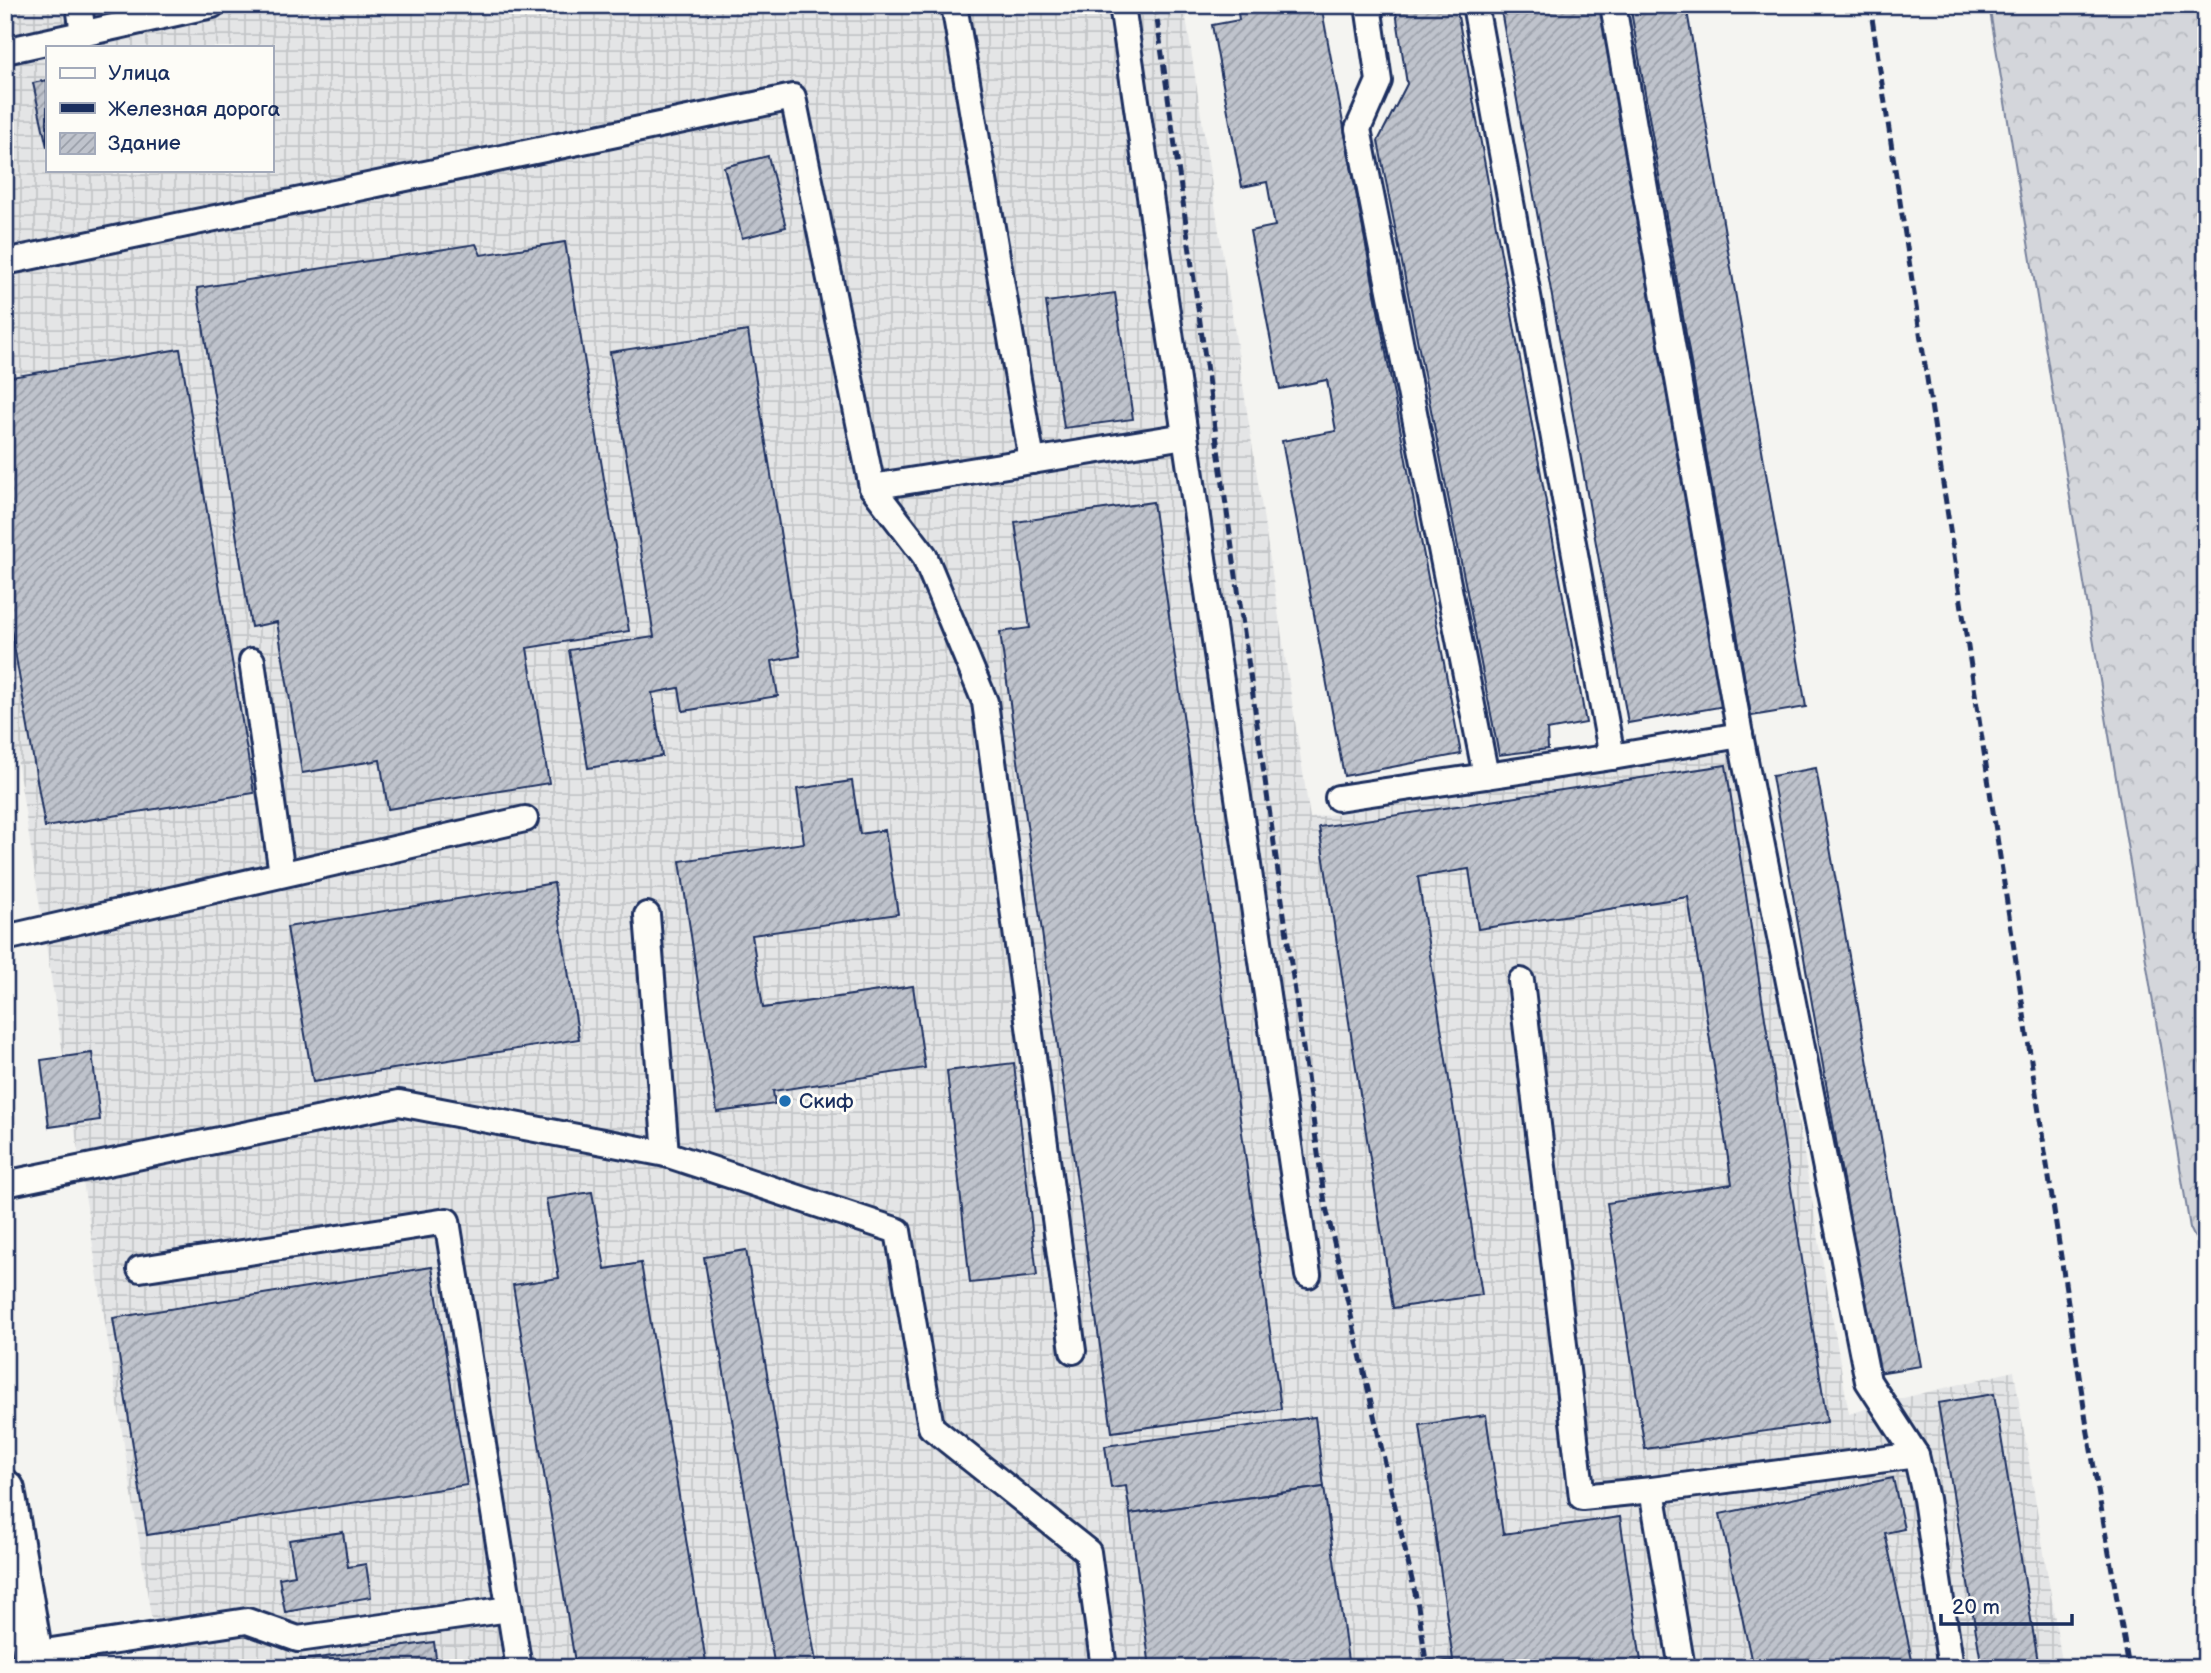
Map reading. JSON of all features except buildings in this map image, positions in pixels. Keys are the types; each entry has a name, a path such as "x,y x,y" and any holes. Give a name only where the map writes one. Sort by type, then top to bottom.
{"main road":[{"path":"5,1490 34,1661"}],"lane":[{"path":"79,5 83,34"},
{"path":"5,51 212,5"},
{"path":"954,5 1032,461"},
{"path":"1122,5 1308,1275"},
{"path":"1368,5 1379,81 1358,129 1486,776"},
{"path":"1475,5 1612,757"},
{"path":"1613,5 1740,736 1868,1381 1916,1455 1926,1499 1951,1668"},
{"path":"5,262 793,97 872,487 924,555 985,702 1073,1351"},
{"path":"872,487 1185,436"},
{"path":"252,661 282,874"},
{"path":"1338,798 1740,736"},
{"path":"5,938 525,820"},
{"path":"647,915 666,1154"},
{"path":"1521,981 1582,1497 1916,1455"},
{"path":"5,1184 399,1103 666,1154 898,1231 931,1427 1088,1552 1104,1668"},
{"path":"140,1269 447,1221 519,1668"},
{"path":"1652,1489 1682,1668"},
{"path":"34,1661 247,1621 298,1639 509,1608"}],"shaded area":[{"path":"5,5 1184,5 1310,818 1734,750 1849,1414 2014,1371 2063,1668 159,1668 5,683"}],"green space":[{"path":"1989,5 2206,5 2206,1260 2190,1228"}],"railway":[{"path":"1155,5 1325,1203 1418,1606 1427,1668"},
{"path":"1870,5 2087,1427 2129,1668"}],"place":[{"name":"Скиф","path":"785,1101"}]}
